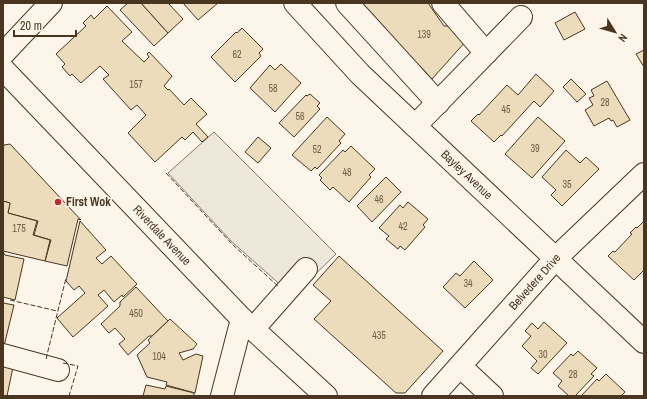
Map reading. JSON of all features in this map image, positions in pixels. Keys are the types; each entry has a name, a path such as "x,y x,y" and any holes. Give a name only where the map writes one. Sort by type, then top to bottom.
{"street":[{"path":"3,54 51,3"},
{"name":"Bayley Avenue","path":"295,3 360,74 644,342"},
{"path":"347,3 438,102"},
{"path":"443,3 486,53"},
{"path":"415,126 521,17"},
{"name":"Riverdale Avenue","path":"3,69 247,324 326,396"},
{"name":"Belvedere Drive","path":"433,396 556,258 644,174"},
{"path":"222,396 247,324 306,269"},
{"path":"3,356 58,370"},
{"path":"460,366 492,396"}],"shaded area":[{"path":"214,132 336,254 293,296 231,241 168,173"}],"building":[{"path":"128,3 141,3 168,33 154,46 120,10"},
{"path":"141,3 168,3 183,19 168,33"},
{"path":"183,3 218,3 198,20"},
{"path":"360,3 428,3 444,26 449,26 466,41 432,79"},
{"path":"107,6 132,32 122,41 144,62 149,57 147,54 149,52 172,76 164,86 168,90 169,89 184,105 191,98 207,114 196,124 208,137 202,142 193,132 185,140 182,137 155,162 128,133 146,115 137,105 131,110 103,79 109,75 100,66 81,83 72,74 70,76 62,67 65,64 56,54 86,26 83,23 91,15 94,19"},
{"path":"575,12 585,29 564,40 555,23"},
{"path":"242,28 263,49 259,53 261,56 235,82 211,57"},
{"path":"644,50 644,67 636,54"},
{"path":"281,64 301,83 275,112 250,88 270,65 275,70"},
{"path":"536,74 554,91 540,107 534,101 502,136 501,135 494,142 471,121 478,114 479,115 507,85 518,95"},
{"path":"571,79 586,94 577,102 563,87"},
{"path":"607,81 630,120 617,127 613,120 611,121 609,118 594,126 585,110 593,105 589,98 594,96 591,90"},
{"path":"310,94 320,103 317,106 320,109 294,137 279,123 306,95 307,96"},
{"path":"327,117 345,134 339,141 341,143 317,169 315,167 311,171 292,155"},
{"path":"538,117 565,141 532,178 505,154"},
{"path":"258,137 271,148 258,163 245,152"},
{"path":"10,144 81,220 78,219 67,266 45,261 51,240 34,235 38,221 8,213 10,203 3,201 3,148 4,145"},
{"path":"351,146 375,169 369,175 371,177 349,202 333,187 330,190 320,180 322,178 319,175 343,150 345,152"},
{"path":"566,150 580,163 586,157 599,169 562,206 551,195 556,190 542,177"},
{"path":"386,177 401,192 372,222 357,206"},
{"path":"3,201 10,203 8,213 37,221 33,235 50,240 45,261 3,251"},
{"path":"408,202 428,219 423,225 425,227 405,250 400,246 398,249 386,239 389,236 379,228 400,205 403,208"},
{"path":"80,221 106,250 96,258 102,264 111,256 137,284 123,297 122,295 114,302 104,290 98,295 108,306 73,337 57,318 85,293 79,286 74,290 66,281"},
{"path":"644,221 644,270 634,280 608,256 613,251 615,252 632,234 630,233"},
{"path":"3,252 5,255 24,259 15,300 3,297"},
{"path":"339,256 443,351 405,393 396,393 314,319 331,301 313,285"},
{"path":"474,261 493,280 465,308 443,287 456,273 460,276"},
{"path":"136,287 168,321 128,355 119,344 125,339 115,328 109,333 101,324 120,306 120,302"},
{"path":"3,303 14,305 4,346 3,345"},
{"path":"170,319 197,344 193,349 179,353 183,360 196,354 203,356 195,393 166,385 167,382 147,377 137,355 150,343 148,340"},
{"path":"544,322 567,343 538,374 531,368 537,361 522,346 531,336 525,331 532,323 538,329"},
{"path":"578,351 597,368 591,374 594,376 575,396 569,396 558,386 562,381 553,373 571,354 573,356"},
{"path":"3,364 13,367 7,396 3,396"},
{"path":"606,374 625,392 621,396 581,396 597,379 599,381"},
{"path":"146,385 165,389 166,386 194,393 194,396 143,396"}],"fence":[{"path":"166,173 233,245 279,287"},
{"path":"46,359 66,278"},
{"path":"10,300 57,311"},
{"path":"63,363 78,366 69,396"}],"place":[{"name":"First Wok","path":"58,202"}]}
